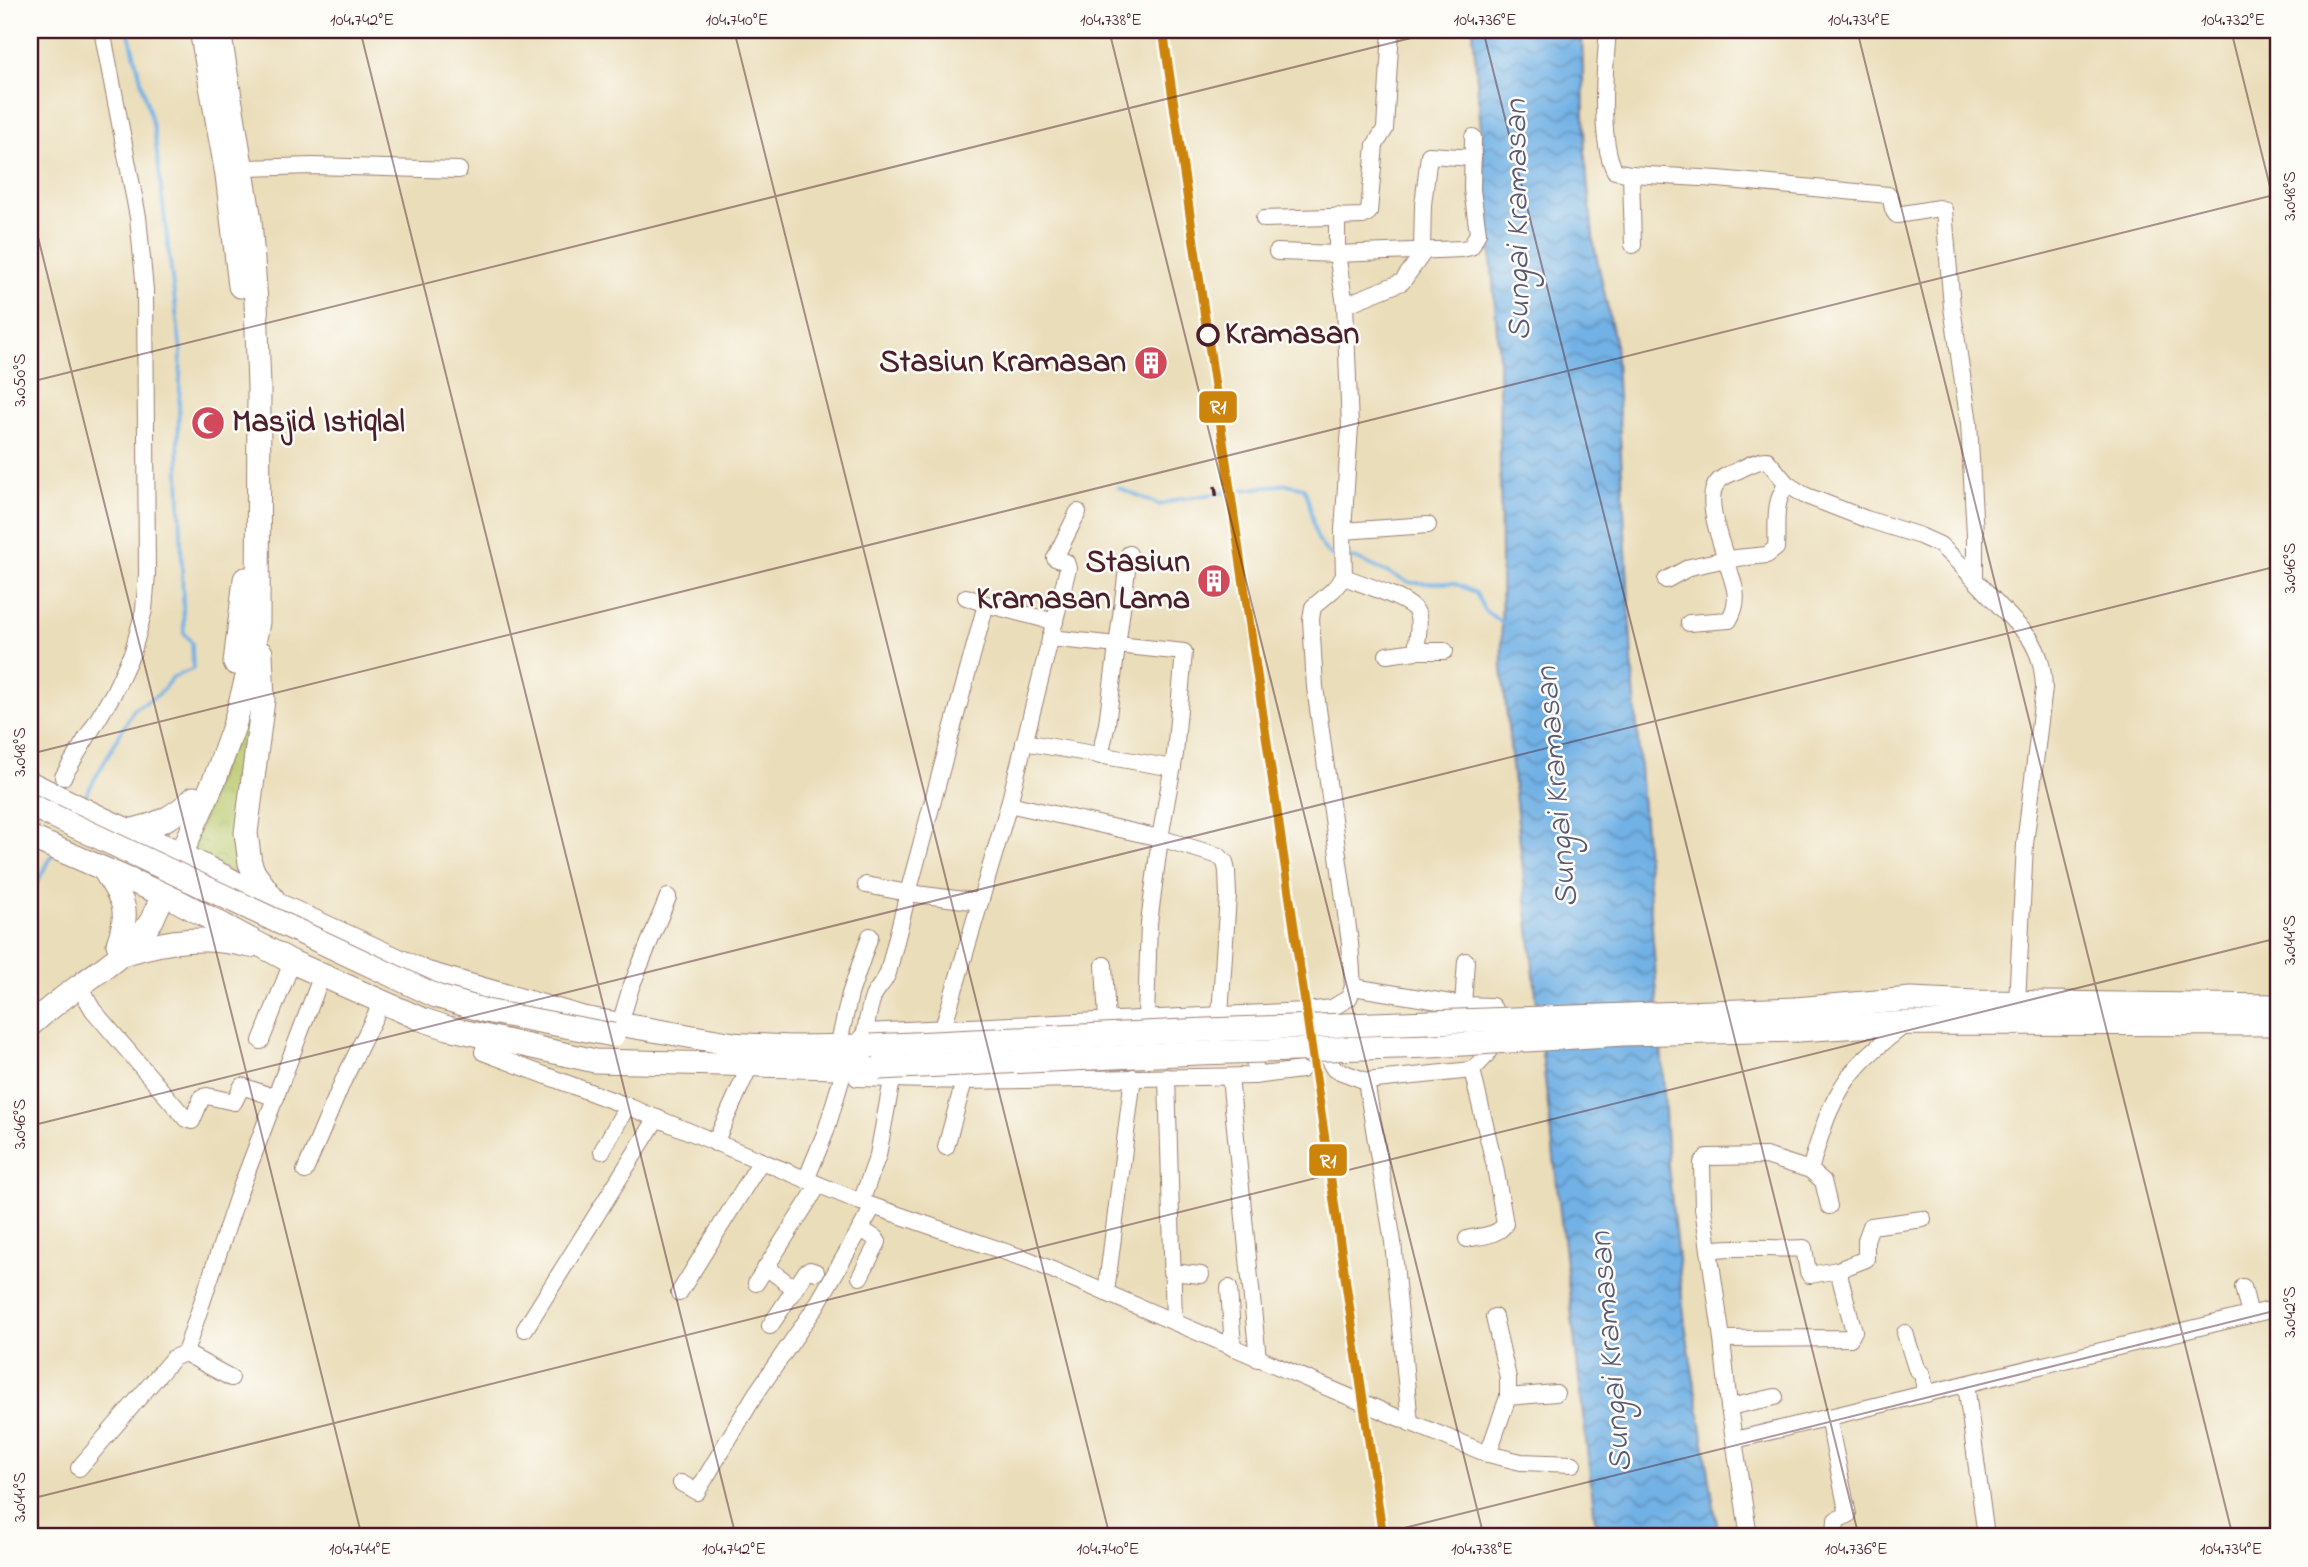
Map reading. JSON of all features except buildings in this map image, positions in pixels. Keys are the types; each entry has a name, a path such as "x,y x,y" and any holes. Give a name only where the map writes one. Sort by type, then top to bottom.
{"highway":[{"path":"201,30 221,88 242,168 250,220 259,387 258,622 263,700 246,833 247,850 254,873 278,905"},
{"path":"176,852 218,737 228,699 239,642 245,579 244,344 227,175 219,30"},
{"path":"30,1025 122,948 154,896 216,776 234,726 258,622"},
{"path":"30,783 176,852 278,905 426,973 583,1018 614,1036"},
{"path":"117,826 160,823 182,810 194,798"},
{"path":"30,805 436,996 486,1010 614,1036"},
{"path":"30,820 424,1006 485,1024 670,1042 743,1062 867,1053"},
{"path":"30,836 421,1020 487,1038 595,1061 743,1062 867,1053 1199,1053 1431,1046 1623,1034 1797,1019 1903,999 2278,1006"},
{"path":"97,867 124,904 122,948"},
{"path":"30,1009 122,948 188,939 226,941 283,957"},
{"path":"1797,1019 1907,1023 2278,1024"}],"street":[{"path":"63,777 113,694 133,651 144,610 147,574 145,290 138,217 102,30"},
{"path":"1265,219 1363,216 1369,212 1375,145 1385,129 1391,30"},
{"path":"1608,30 1604,79 1609,155 1615,171 1888,195 1894,214 1897,215 1939,208 1944,210 1952,307 1969,423 1975,580"},
{"path":"1277,252 1336,254 1462,249 1474,244 1478,233 1472,201 1473,137"},
{"path":"1345,305 1402,282 1424,249 1423,205 1429,155 1473,158"},
{"path":"242,168 313,166 459,170"},
{"path":"1631,174 1633,245"},
{"path":"756,1283 812,1183 842,1077 867,1053 943,1028 1315,1010 1332,1008 1349,998 1353,988 1350,943 1315,687 1311,619 1313,607 1341,583 1344,565 1343,531 1350,426 1345,305 1336,254 1337,216"},
{"path":"1689,623 1730,620 1736,609 1736,592 1715,521 1713,494 1717,482 1724,477 1763,459 1771,463 1787,484 1804,495 1940,545 2029,637 2043,664 2044,688 2025,844 2017,1003"},
{"path":"1666,580 1690,567 1726,559 1767,555 1776,548 1777,504 1779,494 1787,484"},
{"path":"943,1028 1009,804 1068,568 1066,562 1055,558 1078,512"},
{"path":"1343,531 1428,525"},
{"path":"1100,756 1107,724 1129,554"},
{"path":"1344,565 1413,606 1419,618 1416,651"},
{"path":"966,597 1055,622"},
{"path":"867,1053 872,999 888,973 986,604"},
{"path":"1049,638 1184,652 1172,768 1149,923 1146,1018"},
{"path":"1387,655 1445,651"},
{"path":"1024,742 1172,768"},
{"path":"1009,804 1160,838 1219,856 1227,871 1228,896 1220,1015"},
{"path":"866,885 980,902"},
{"path":"614,1036 668,897"},
{"path":"681,1483 697,1492 755,1395 815,1308 860,1229 878,1155 867,1053 850,994 870,936"},
{"path":"261,1041 283,957"},
{"path":"1463,1005 1466,961"},
{"path":"1104,965 1107,1020"},
{"path":"79,1468 173,1358 185,1353 237,1198 322,975"},
{"path":"79,986 93,1010 186,1119 192,1121 202,1097 234,1102 242,1086 276,1098"},
{"path":"1315,1010 1330,1063 1340,1072 1366,1081 1472,1070 1488,1052 1493,1038 1496,1010 1492,1006 1463,1005 1353,988"},
{"path":"305,1171 343,1081 382,1002"},
{"path":"1254,1076 1259,1012"},
{"path":"1810,1170 1830,1108 1844,1085 1858,1066 1907,1023"},
{"path":"487,1038 483,1052 627,1106 867,1205 1029,1260 1488,1454 1521,1462 1573,1464"},
{"path":"867,1053 964,1081 1230,1077 1301,1070"},
{"path":"715,1143 743,1062 842,1077"},
{"path":"1466,1239 1496,1233 1502,1230 1505,1224 1495,1167 1472,1070"},
{"path":"1106,1293 1133,1077"},
{"path":"1167,1077 1174,1322"},
{"path":"1230,1077 1258,1359"},
{"path":"946,1147 964,1081"},
{"path":"1366,1081 1393,1242 1410,1423"},
{"path":"602,1151 627,1106"},
{"path":"526,1329 657,1118"},
{"path":"1749,1537 1729,1407 1701,1185 1704,1160 1711,1157 1766,1156 1810,1170 1823,1181 1829,1206"},
{"path":"679,1293 761,1161"},
{"path":"1709,1250 1738,1246 1804,1248 1810,1275 1838,1270 1866,1259 1866,1240 1871,1226 1923,1219"},
{"path":"860,1229 878,1242 860,1278"},
{"path":"766,1267 794,1288"},
{"path":"1722,1339 1850,1338 1854,1331 1838,1270"},
{"path":"770,1326 807,1271 816,1272"},
{"path":"1171,1272 1201,1275"},
{"path":"2243,1287 2250,1315"},
{"path":"1229,1288 1233,1348"},
{"path":"1735,1440 2278,1308"},
{"path":"1488,1454 1508,1397 1508,1378 1494,1317"},
{"path":"1905,1333 1916,1368 1923,1376 1926,1394"},
{"path":"185,1353 230,1378"},
{"path":"1966,1384 1986,1537"},
{"path":"1508,1397 1556,1393"},
{"path":"1729,1407 1775,1396"},
{"path":"1823,1537 1834,1535 1836,1520 1848,1516 1828,1417"}],"green space":[{"path":"255,669 253,726 232,840 236,862 248,882 191,852"}],"water":[{"name":"Sungai Kramasan","path":"1473,30 1582,30 1585,158 1594,245 1615,341 1632,660 1668,1166 1685,1324 1719,1537 1597,1537 1502,669 1499,357"}],"waterway":[{"path":"83,800 134,709 158,695 173,677 193,669 192,643 184,633 178,439 181,352 154,130 128,30"},
{"path":"1119,488 1160,505 1178,499 1287,484 1304,488 1317,537 1321,545 1339,560"},
{"path":"1350,559 1355,558 1411,583 1454,583 1476,593 1484,610 1505,625"},
{"path":"30,895 52,856"}],"railway":[{"path":"1215,486 1217,500"}],"transit line":[{"name":"R1","path":"1163,30 1383,1537"}],"place":[{"name":"Kramasan","path":"1208,335"},
{"name":"Stasiun Kramasan","path":"1151,363"},
{"name":"Masjid Istiqlal","path":"208,423"},
{"name":"Stasiun Kramasan Lama","path":"1214,581"}]}
